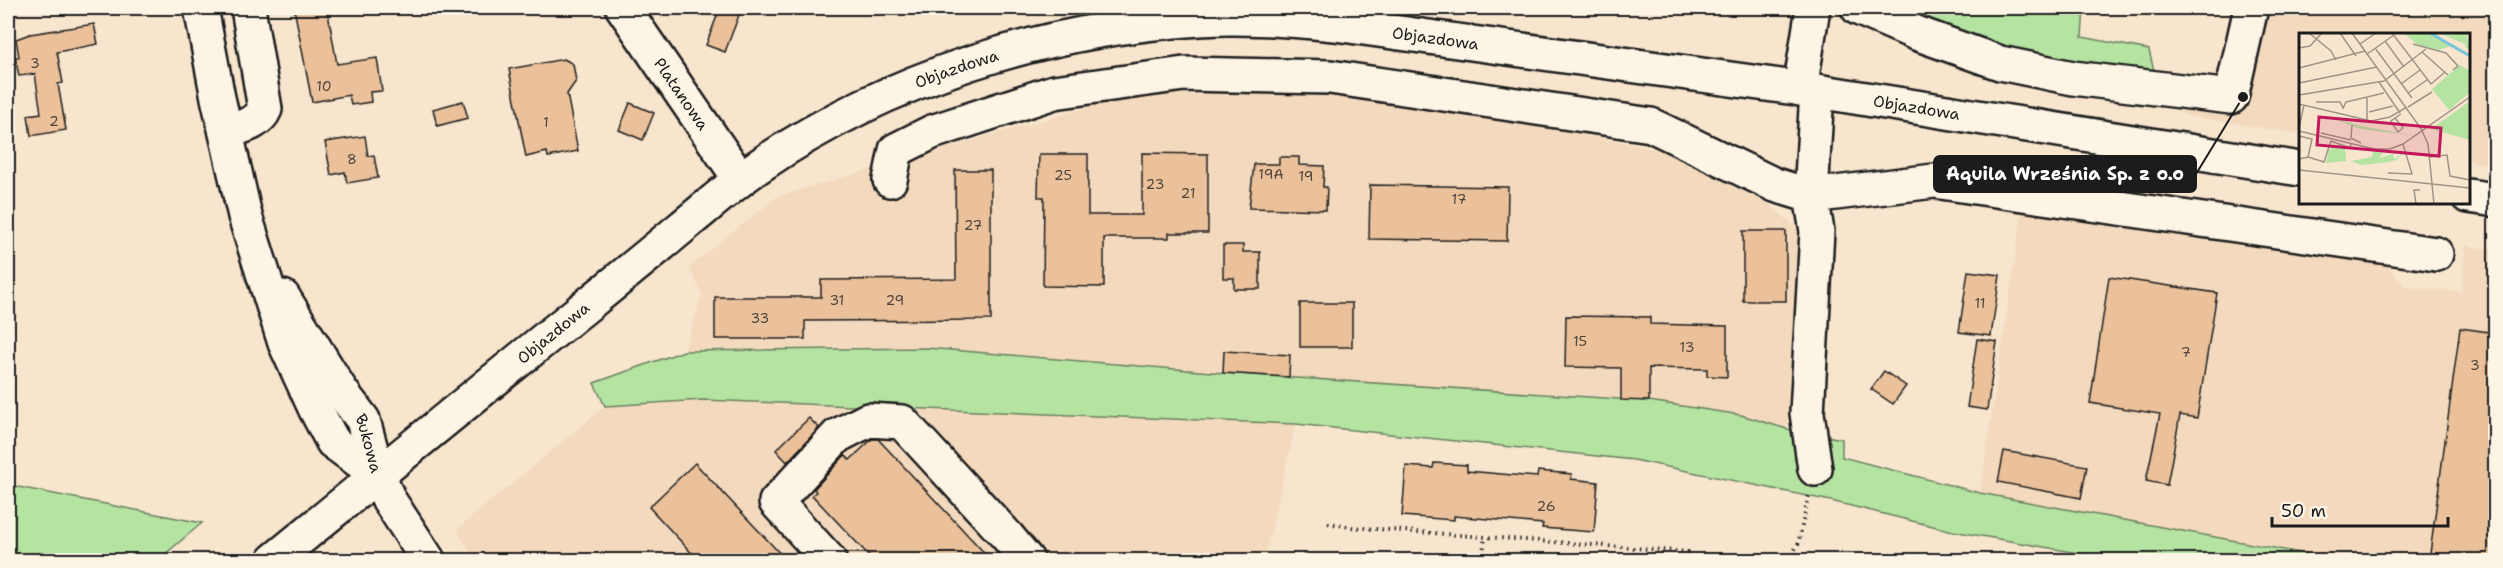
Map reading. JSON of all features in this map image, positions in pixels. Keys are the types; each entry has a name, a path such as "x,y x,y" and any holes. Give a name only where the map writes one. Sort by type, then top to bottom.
{"main road":[{"name":"Bukowa","path":"201,8 245,216 285,343 333,442 378,476"},
{"path":"226,132 253,122 263,115 265,109 248,8"},
{"name":"Platanowa","path":"623,8 741,179"},
{"path":"1813,8 1808,90 1810,196 1817,231 1808,413 1815,470"},
{"path":"1858,8 1916,33 2000,63 2073,78 2231,97 2251,8"},
{"name":"Objazdowa","path":"274,561 741,179 798,141 852,112 956,68 1076,34 1202,18 1270,18 1335,24 1808,90 2299,169"},
{"path":"890,180 896,150 932,132 1054,92 1184,74 1330,77 1651,125 1775,185 1810,196 1934,180 2436,254"},
{"path":"2470,196 2496,200"},
{"path":"829,561 776,502 837,436 868,420 902,422 1007,536 1027,561"},
{"path":"378,476 389,500 428,561"}],"path":[{"path":"1789,561 1798,544 1815,470"},
{"path":"1328,523 1350,527 1688,552 1688,561"},
{"path":"1482,561 1485,537"},
{"path":"332,561 341,553 360,561"}],"shaded area":[{"path":"2235,8 2495,8 2495,166 2470,161 2470,33 2299,33 2299,134 2183,115 2187,80 2213,75 2226,61"},
{"path":"1169,94 1346,95 1593,136 1659,150 1769,204 1798,229 1787,429 1741,415 1649,401 1223,373 927,348 684,351 702,294 689,267 778,196 1096,105"},
{"path":"2022,212 2382,259 2406,287 2462,292 2465,246 2495,250 2495,560 2338,560 1980,493"},
{"path":"703,400 1296,424 1264,560 475,560 457,529 605,406"}],"green space":[{"path":"1930,8 2084,8 2082,37 2149,50 2155,75 2069,64 1983,44 1929,23"},
{"path":"927,348 1223,373 1649,401 1741,415 1787,429 1842,439 1842,457 1980,493 2338,560 2118,560 1953,531 1831,501 1634,460 1296,424 703,400 605,406 594,383 684,351"},
{"path":"8,485 202,523 158,560 8,560"}],"building":[{"path":"294,8 327,8 337,64 377,58 382,91 370,92 371,102 351,105 349,95 312,102"},
{"path":"720,8 739,15 725,52 706,45"},
{"path":"94,24 98,44 57,52 63,83 58,84 66,130 31,136 28,115 41,113 35,74 19,76 15,57 19,57 16,39 30,34"},
{"path":"564,59 573,64 576,81 567,94 578,151 548,157 547,152 526,157 509,69"},
{"path":"463,101 468,118 437,126 433,109"},
{"path":"630,103 654,113 643,140 619,130"},
{"path":"365,136 368,156 374,155 378,178 347,183 345,172 331,175 325,142"},
{"path":"1142,153 1208,154 1208,233 1169,233 1169,238 1104,238 1104,287 1043,286 1044,197 1038,197 1039,154 1088,154 1088,215 1142,215"},
{"path":"1279,157 1299,157 1299,165 1324,166 1323,187 1327,187 1326,210 1249,208 1254,164 1279,164"},
{"path":"955,170 991,170 991,320 805,321 805,339 715,339 715,297 821,297 821,280 956,279"},
{"path":"1370,185 1508,187 1507,241 1369,239"},
{"path":"1743,231 1786,231 1786,301 1743,301"},
{"path":"1223,245 1243,245 1243,252 1260,252 1260,289 1234,289 1234,278 1223,278"},
{"path":"1968,271 2000,275 1991,336 1959,332"},
{"path":"2109,277 2217,293 2197,418 2180,415 2167,485 2146,481 2160,414 2090,403"},
{"path":"1300,303 1352,303 1352,347 1300,347"},
{"path":"1566,316 1650,317 1650,324 1727,326 1727,377 1707,376 1707,369 1649,368 1649,401 1621,400 1621,368 1565,367"},
{"path":"2460,328 2496,333 2496,561 2429,561"},
{"path":"1977,339 1997,342 1987,410 1967,407"},
{"path":"1224,351 1290,355 1289,377 1223,373"},
{"path":"1884,371 1906,386 1893,404 1871,389"},
{"path":"809,418 819,428 787,462 776,450"},
{"path":"872,439 878,439 992,561 874,561 812,495 816,492 814,489 845,455 850,460"},
{"path":"2004,451 2087,466 2081,498 1998,482"},
{"path":"695,463 787,561 699,561 649,507"},
{"path":"1434,463 1467,465 1467,471 1537,477 1538,471 1572,474 1571,479 1598,482 1594,532 1542,528 1543,524 1454,516 1454,520 1402,516 1406,466 1433,468"}],"place":[{"name":"Aquila Września Sp. z o.o","path":"2243,97"}]}
